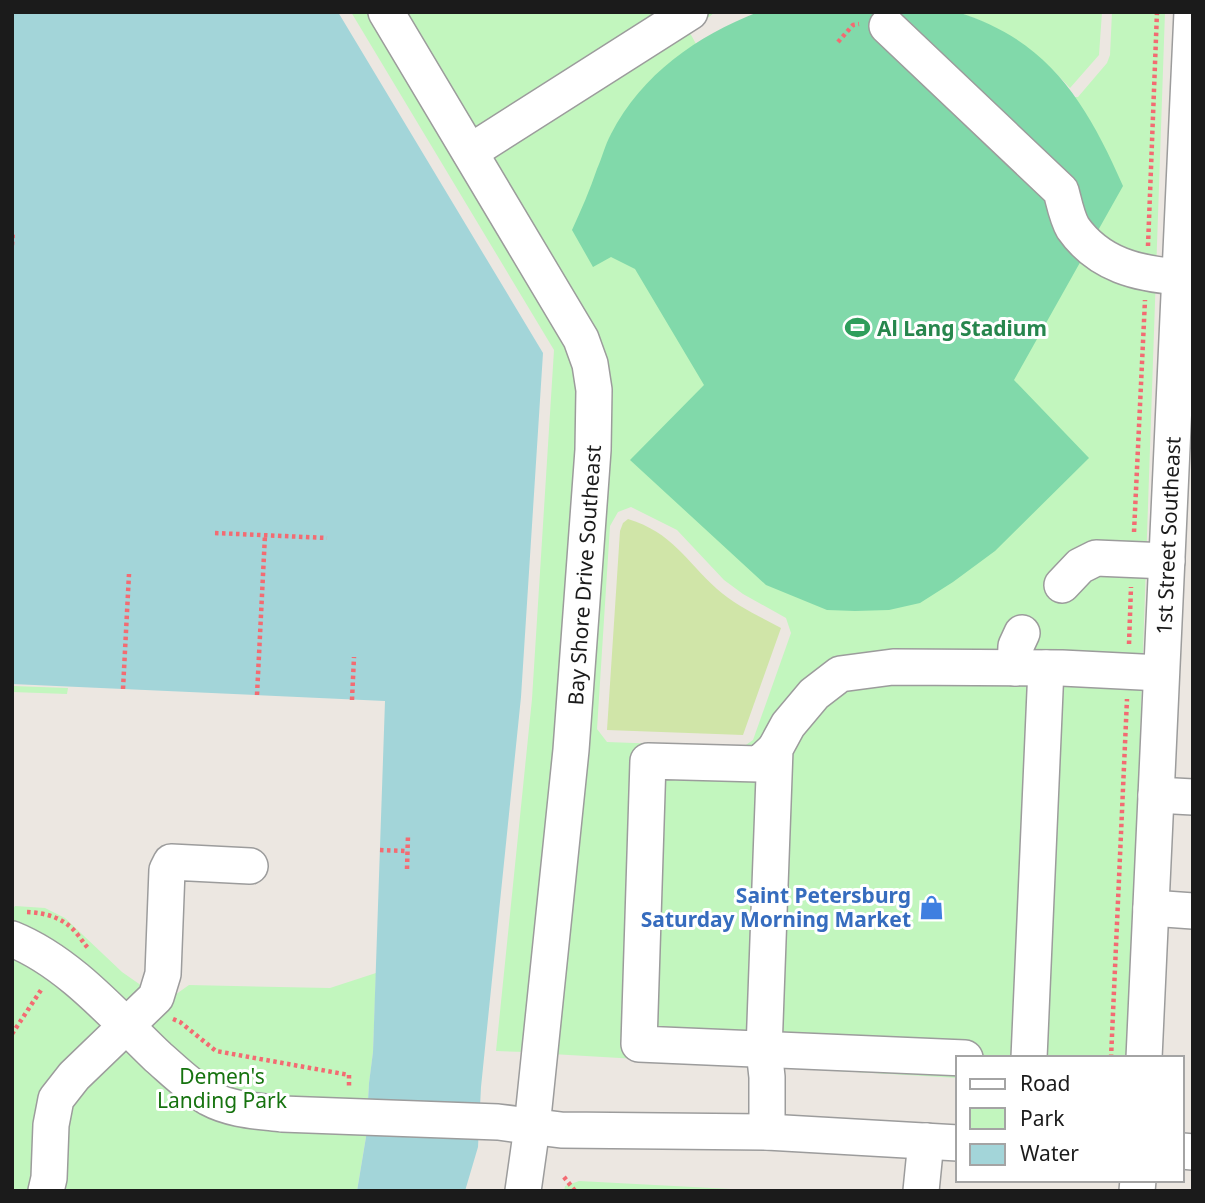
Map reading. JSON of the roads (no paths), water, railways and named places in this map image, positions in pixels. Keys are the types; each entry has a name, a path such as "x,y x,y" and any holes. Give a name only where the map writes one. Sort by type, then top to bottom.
{"street":[{"name":"Bay Shore Drive Southeast","path":"386,12 581,339 590,364 594,390 593,450 571,750 523,1191"},
{"path":"470,152 690,12"},
{"name":"1st Street Southeast","path":"1144,1056 1167,561 1181,503 1192,12"},
{"path":"887,26 1061,191 1072,226 1093,249 1124,268 1184,287"},
{"path":"1062,586 1080,566 1096,558 1167,561"},
{"path":"1022,633 1016,646 1030,668 1029,1056"},
{"path":"956,1058 639,1044 648,761 759,764 775,749 789,725 814,694 840,674 893,667 1161,673"},
{"path":"767,1132 768,1077 764,1050 775,749"},
{"path":"1156,795 1193,797"},
{"path":"46,1191 51,1125 56,1099 74,1076 156,998 163,974 167,870 171,862 250,866"},
{"path":"1151,908 1193,911"},
{"path":"19,925 26,944 85,987 178,1075 209,1098 228,1106 282,1114 487,1123 561,1130 767,1132 942,1142 921,1191"}],"water":[{"path":"12,12 338,12 543,353 521,697 481,1087 478,1147 465,1191 357,1191 366,1137 373,1052 385,701 12,684"}],"place":[{"name":"Al Lang Stadium","path":"857,328"},
{"name":"Saint Petersburg Saturday Morning Market","path":"931,907"}],"park label":[{"name":"Demen's Landing Park","path":"222,1088"}]}
